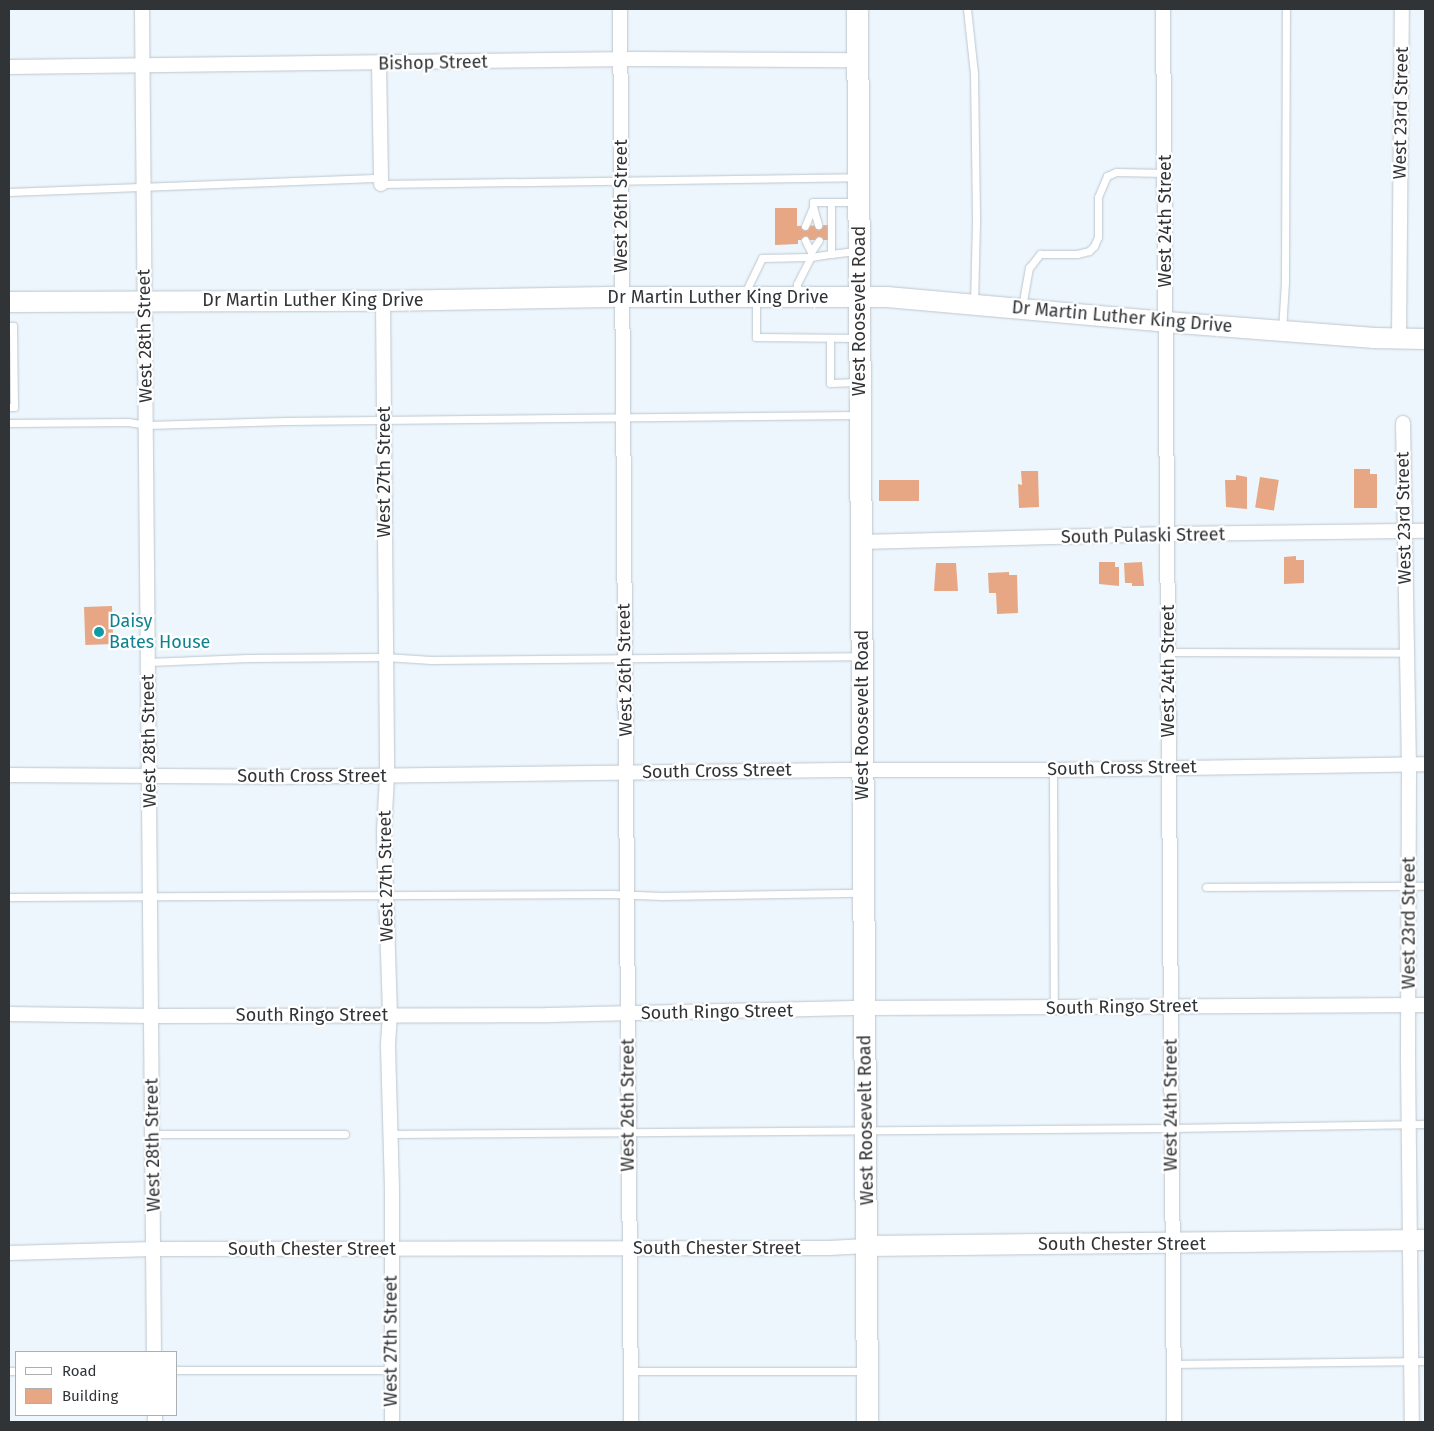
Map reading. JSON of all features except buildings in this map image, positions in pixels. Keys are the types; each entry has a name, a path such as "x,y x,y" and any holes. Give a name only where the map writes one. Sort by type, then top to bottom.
{"main road":[{"name":"West Roosevelt Road","path":"857,9 859,177 858,415 863,656 862,770 867,1422"},
{"name":"Dr Martin Luther King Drive","path":"9,302 383,301 859,296 974,303 1166,322 1282,331 1425,338"},
{"name":"South Chester Street","path":"867,1246 1418,1240"}],"street":[{"name":"West 28th Street","path":"142,9 154,1351"},
{"name":"West 26th Street","path":"620,9 631,1422"},
{"name":"West 24th Street","path":"1163,9 1174,1422"},
{"name":"West 23rd Street","path":"1399,338 1402,9"},
{"name":"Bishop Street","path":"9,67 380,64 620,59 857,60"},
{"path":"380,64 381,181"},
{"name":"West 27th Street","path":"383,301 387,776 384,832 390,1015 388,1046 392,1248 392,1422"},
{"name":"West 23rd Street","path":"1403,424 1409,764 1408,1124 1418,1240 1418,1361 1412,1422"},
{"name":"South Pulaski Street","path":"861,542 1167,534 1425,531"},
{"name":"South Cross Street","path":"9,775 387,776 626,772 1053,770 1425,764"},
{"name":"South Ringo Street","path":"9,1014 152,1016 628,1014 864,1008 1425,1005"},
{"name":"South Chester Street","path":"9,1253 392,1248 867,1246"}],"lane":[{"path":"967,9 974,73 976,213 974,303"},
{"path":"1282,331 1285,282 1286,9"},
{"path":"1022,308 1029,268 1040,254 1077,254 1089,251 1094,246 1098,238 1098,197 1107,176 1116,172 1165,173"},
{"path":"9,192 144,186 381,181 621,181 859,177"},
{"path":"818,226 813,202 859,202"},
{"path":"831,202 831,254"},
{"path":"805,226 813,208"},
{"path":"805,240 811,255"},
{"path":"797,296 797,284 819,240"},
{"path":"858,338 756,337 750,297 762,258 859,251"},
{"path":"9,326 13,326 14,407 9,407"},
{"path":"830,338 830,383 858,382"},
{"path":"9,423 131,422 146,425 858,415"},
{"path":"1168,652 1406,653"},
{"path":"148,662 248,658 431,660 863,656"},
{"path":"1053,770 1054,1008"},
{"path":"1206,887 1425,886"},
{"path":"9,897 150,895 627,896 863,893"},
{"path":"390,1134 1171,1128 1425,1124"},
{"path":"152,1134 345,1134"},
{"path":"1173,1364 1418,1361"},
{"path":"178,1370 391,1370"},
{"path":"630,1371 867,1371"}],"place":[{"name":"Daisy Bates House","path":"99,632"}]}
